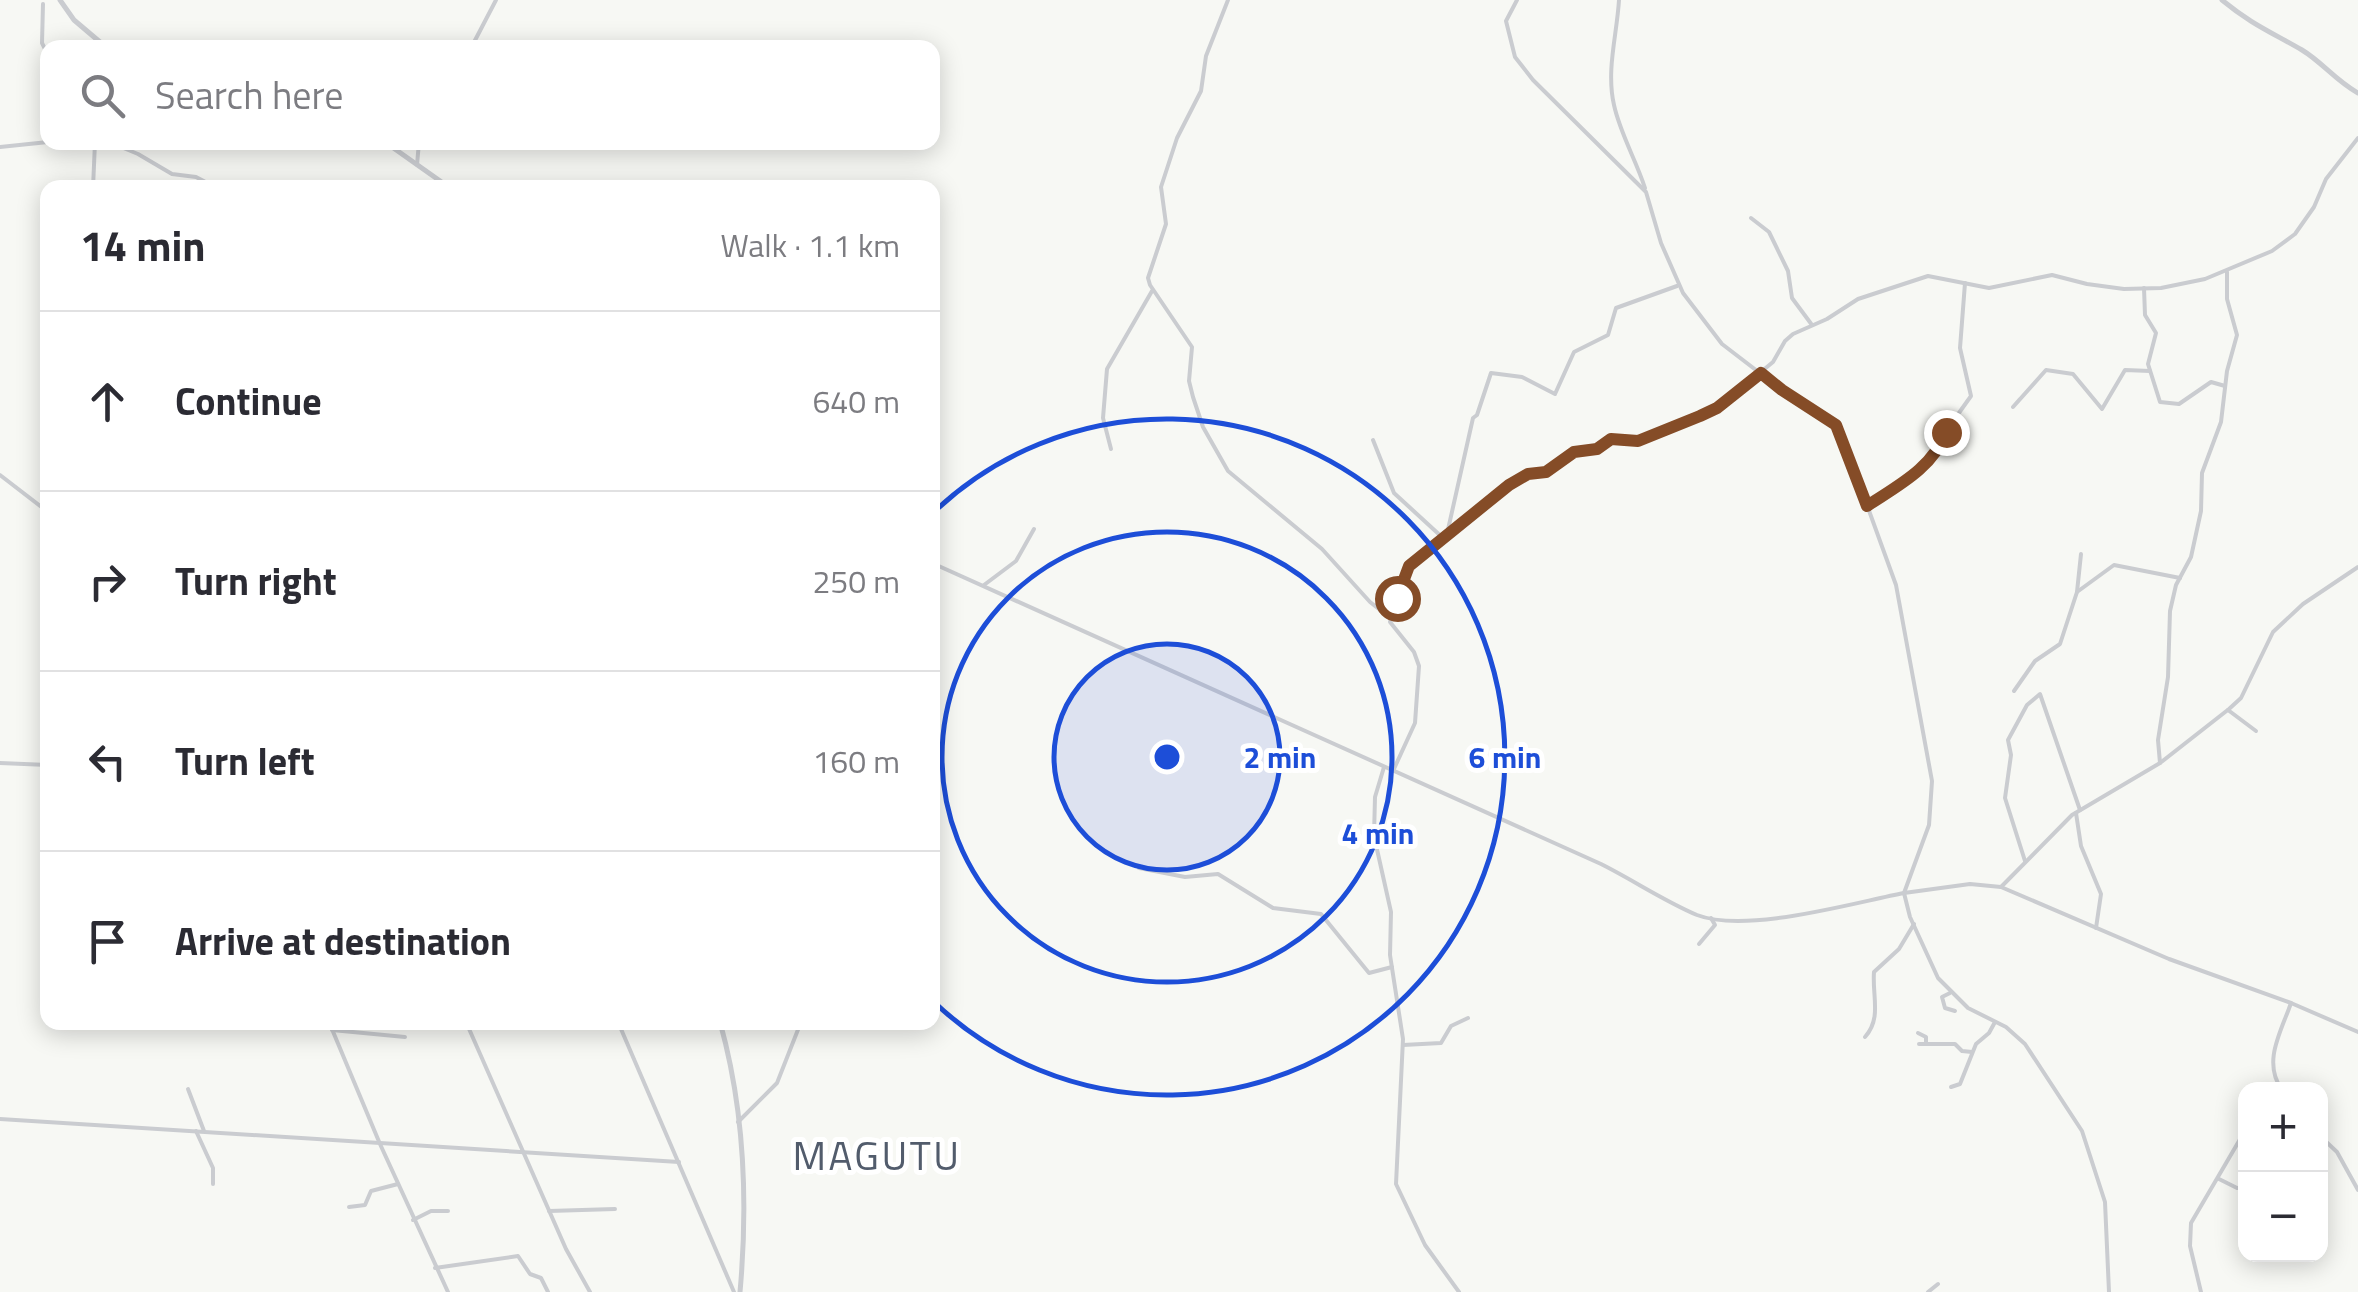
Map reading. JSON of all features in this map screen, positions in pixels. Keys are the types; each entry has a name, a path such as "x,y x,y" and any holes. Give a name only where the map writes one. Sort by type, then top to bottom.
{"street":[{"path":"60,0 74,20 98,40"},
{"path":"475,40 496,0"},
{"path":"1228,0 1206,56 1198,99 1177,138 1161,187 1166,224 1148,278 1152,292 1192,347 1189,381 1193,397 1203,428 1228,471 1322,549 1370,602 1389,617"},
{"path":"1517,0 1506,21 1516,56 1533,80 1646,192"},
{"path":"1619,0 1611,62 1618,119 1679,285 1722,344 1836,425 1867,506 1896,584 1932,780 1929,825 1904,893 1938,978 1968,1008 1996,1022 2024,1044 2082,1131 2106,1202 2109,1292"},
{"path":"2222,0 2262,30 2303,50 2329,75 2358,92"},
{"path":"42,40 43,4"},
{"path":"1393,771 1415,723 1419,685 1417,657 1392,628 1389,617 1405,571 1519,478 1546,472 1574,452 1597,449 1611,439 1638,441 1717,408 1773,362 1784,341 1858,299 1928,276 1989,288 2052,275 2087,284 2144,288 2205,279 2272,251 2295,234 2314,208 2326,179 2358,138"},
{"path":"0,147 40,143"},
{"path":"93,180 94,150"},
{"path":"128,150 172,174 202,180"},
{"path":"397,150 439,180"},
{"path":"417,164 418,150"},
{"path":"1752,218 1769,232 1788,271 1792,298 1812,325"},
{"path":"2160,763 2158,740 2168,677 2167,636 2180,578 2192,557 2201,511 2202,472 2221,422 2238,335 2228,299 2227,270"},
{"path":"1867,506 1911,477 1937,452 1972,396 1960,348 1965,284"},
{"path":"1445,536 1473,418 1491,373 1522,376 1555,394 1574,352 1608,336 1616,308 1679,285"},
{"path":"2144,288 2145,315 2156,333 2148,364 2160,402 2178,404 2211,382 2226,386"},
{"path":"1112,449 1104,418 1107,369 1152,292"},
{"path":"2020,399 2014,407 2046,370 2073,374 2102,409 2126,370 2150,371"},
{"path":"1373,440 1394,493 1445,536"},
{"path":"0,475 40,506"},
{"path":"984,585 1016,561 1034,529"},
{"path":"2014,691 2036,661 2060,644 2077,592 2081,554"},
{"path":"2077,592 2114,564 2180,578"},
{"path":"940,566 1601,864 1699,916 1740,921 1777,918 1904,893 1970,884 2002,887 2169,959 2358,1032"},
{"path":"2002,887 2025,860 2078,812 2160,763 2242,698 2273,632 2303,604 2358,567"},
{"path":"2025,860 2006,798 2008,740 2027,706 2040,694 2078,812 2080,846 2101,894 2096,928"},
{"path":"2228,710 2256,731"},
{"path":"0,763 40,765"},
{"path":"1384,767 1375,798 1374,836 1391,912 1392,967 1403,1045 1396,1184 1426,1246 1458,1292"},
{"path":"1139,868 1185,877 1218,874 1273,908 1321,914 1370,972 1392,967"},
{"path":"1699,944 1715,925 1711,918"},
{"path":"1865,1038 1874,1028 1874,972 1899,949 1914,924"},
{"path":"1950,993 1942,997 1945,1008 1955,1010"},
{"path":"2276,1081 2272,1058 2291,1003"},
{"path":"1403,1045 1441,1043 1452,1026 1468,1018"},
{"path":"1951,1087 1960,1084 1972,1052 1996,1022"},
{"path":"406,1036 332,1030 448,1292"},
{"path":"470,1030 549,1211 590,1292"},
{"path":"621,1030 737,1292"},
{"path":"722,1030 738,1122 744,1252 737,1292"},
{"path":"738,1122 777,1084 799,1030"},
{"path":"1918,1033 1926,1037 1922,1044 1955,1044 1972,1052"},
{"path":"188,1089 204,1132"},
{"path":"0,1118 679,1162"},
{"path":"196,1131 213,1168 213,1184"},
{"path":"2328,1144 2358,1190"},
{"path":"2201,1292 2189,1235 2191,1223 2238,1145"},
{"path":"2219,1179 2238,1188"},
{"path":"348,1206 365,1205 371,1191 398,1184"},
{"path":"549,1211 615,1209"},
{"path":"414,1220 432,1211 448,1211"},
{"path":"435,1268 518,1256 530,1274 541,1278 548,1292"},
{"path":"1928,1292 1938,1284"}],"district":[{"name":"MAGUTU","path":"877,1155"}],"route":[{"path":"1397,598 1409,566 1519,478 1546,472 1574,452 1592,451 1611,439 1638,441 1700,416 1717,408 1761,373 1836,425 1867,506 1911,477 1937,452 1946,432"}]}
